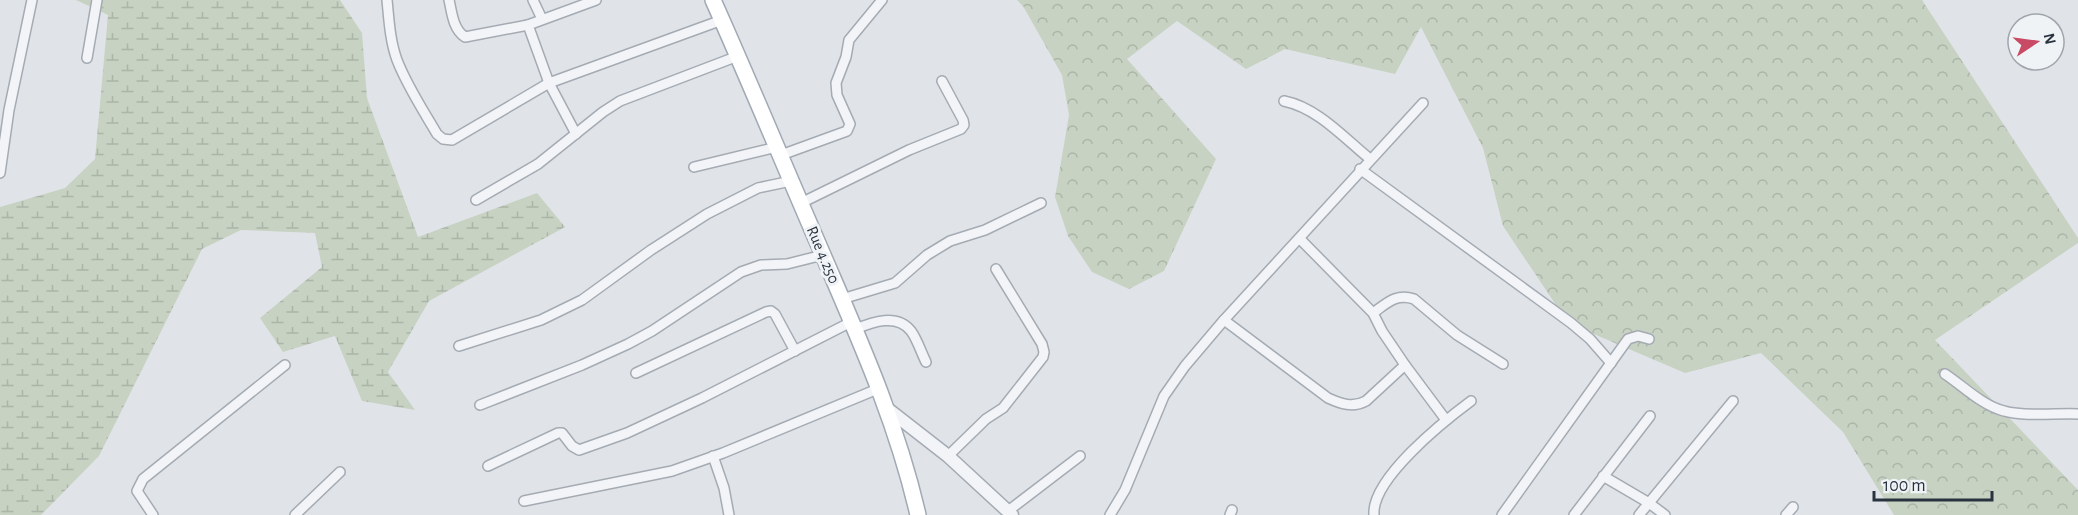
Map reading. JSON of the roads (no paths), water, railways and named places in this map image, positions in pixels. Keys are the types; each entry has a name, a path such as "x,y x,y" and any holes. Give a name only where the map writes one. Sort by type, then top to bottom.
{"main road":[{"name":"Rue 4.250","path":"713,0 889,410 918,515"}],"street":[{"path":"0,173 9,110 32,0"},
{"path":"87,58 97,0"},
{"path":"387,0 396,58 437,134 443,139 452,140 549,83 722,20"},
{"path":"449,0 455,25 459,33 465,37 528,25 596,0"},
{"path":"533,0 542,19"},
{"path":"694,167 779,151 847,131 850,124 837,94 836,83 846,57 849,40 882,0"},
{"path":"528,25 549,83 576,134"},
{"path":"476,200 538,164 620,101 738,56"},
{"path":"801,203 909,150 961,129 964,124 963,120 942,81"},
{"path":"1284,101 1297,104 1314,113 1370,159"},
{"path":"1110,515 1125,490 1164,396 1185,366 1224,320 1423,103"},
{"path":"1360,170 1571,322 1611,363"},
{"path":"459,346 541,320 582,300 651,250 707,214 758,188 791,180"},
{"path":"842,299 895,283 927,255 950,241 985,230 1041,203"},
{"path":"1299,238 1373,314 1405,365 1446,420"},
{"path":"480,405 582,365 628,344 652,331 741,272 761,265 787,264 823,255"},
{"path":"948,456 986,419 1003,408 1040,363 1044,352 1042,344 996,270"},
{"path":"1373,314 1398,296 1414,299 1457,335 1503,364"},
{"path":"636,373 771,311 775,314 795,351"},
{"path":"488,466 558,433 562,433 572,446 579,450 627,433 795,351 854,325 885,320 900,323 910,330 926,362"},
{"path":"1224,320 1328,398 1343,405 1360,404 1366,401 1405,365"},
{"path":"1502,515 1628,339 1632,336 1649,339"},
{"path":"153,515 137,491 143,478 285,366"},
{"path":"1945,374 2002,411 2078,414"},
{"path":"525,501 672,471 834,409 879,388"},
{"path":"1374,515 1376,502 1397,468 1421,441 1471,401"},
{"path":"1639,515 1733,401"},
{"path":"889,410 948,456 1010,513 1080,456"},
{"path":"1574,515 1650,416"},
{"path":"713,456 729,515"},
{"path":"295,515 340,472"},
{"path":"1603,476 1649,502 1665,515"}]}
